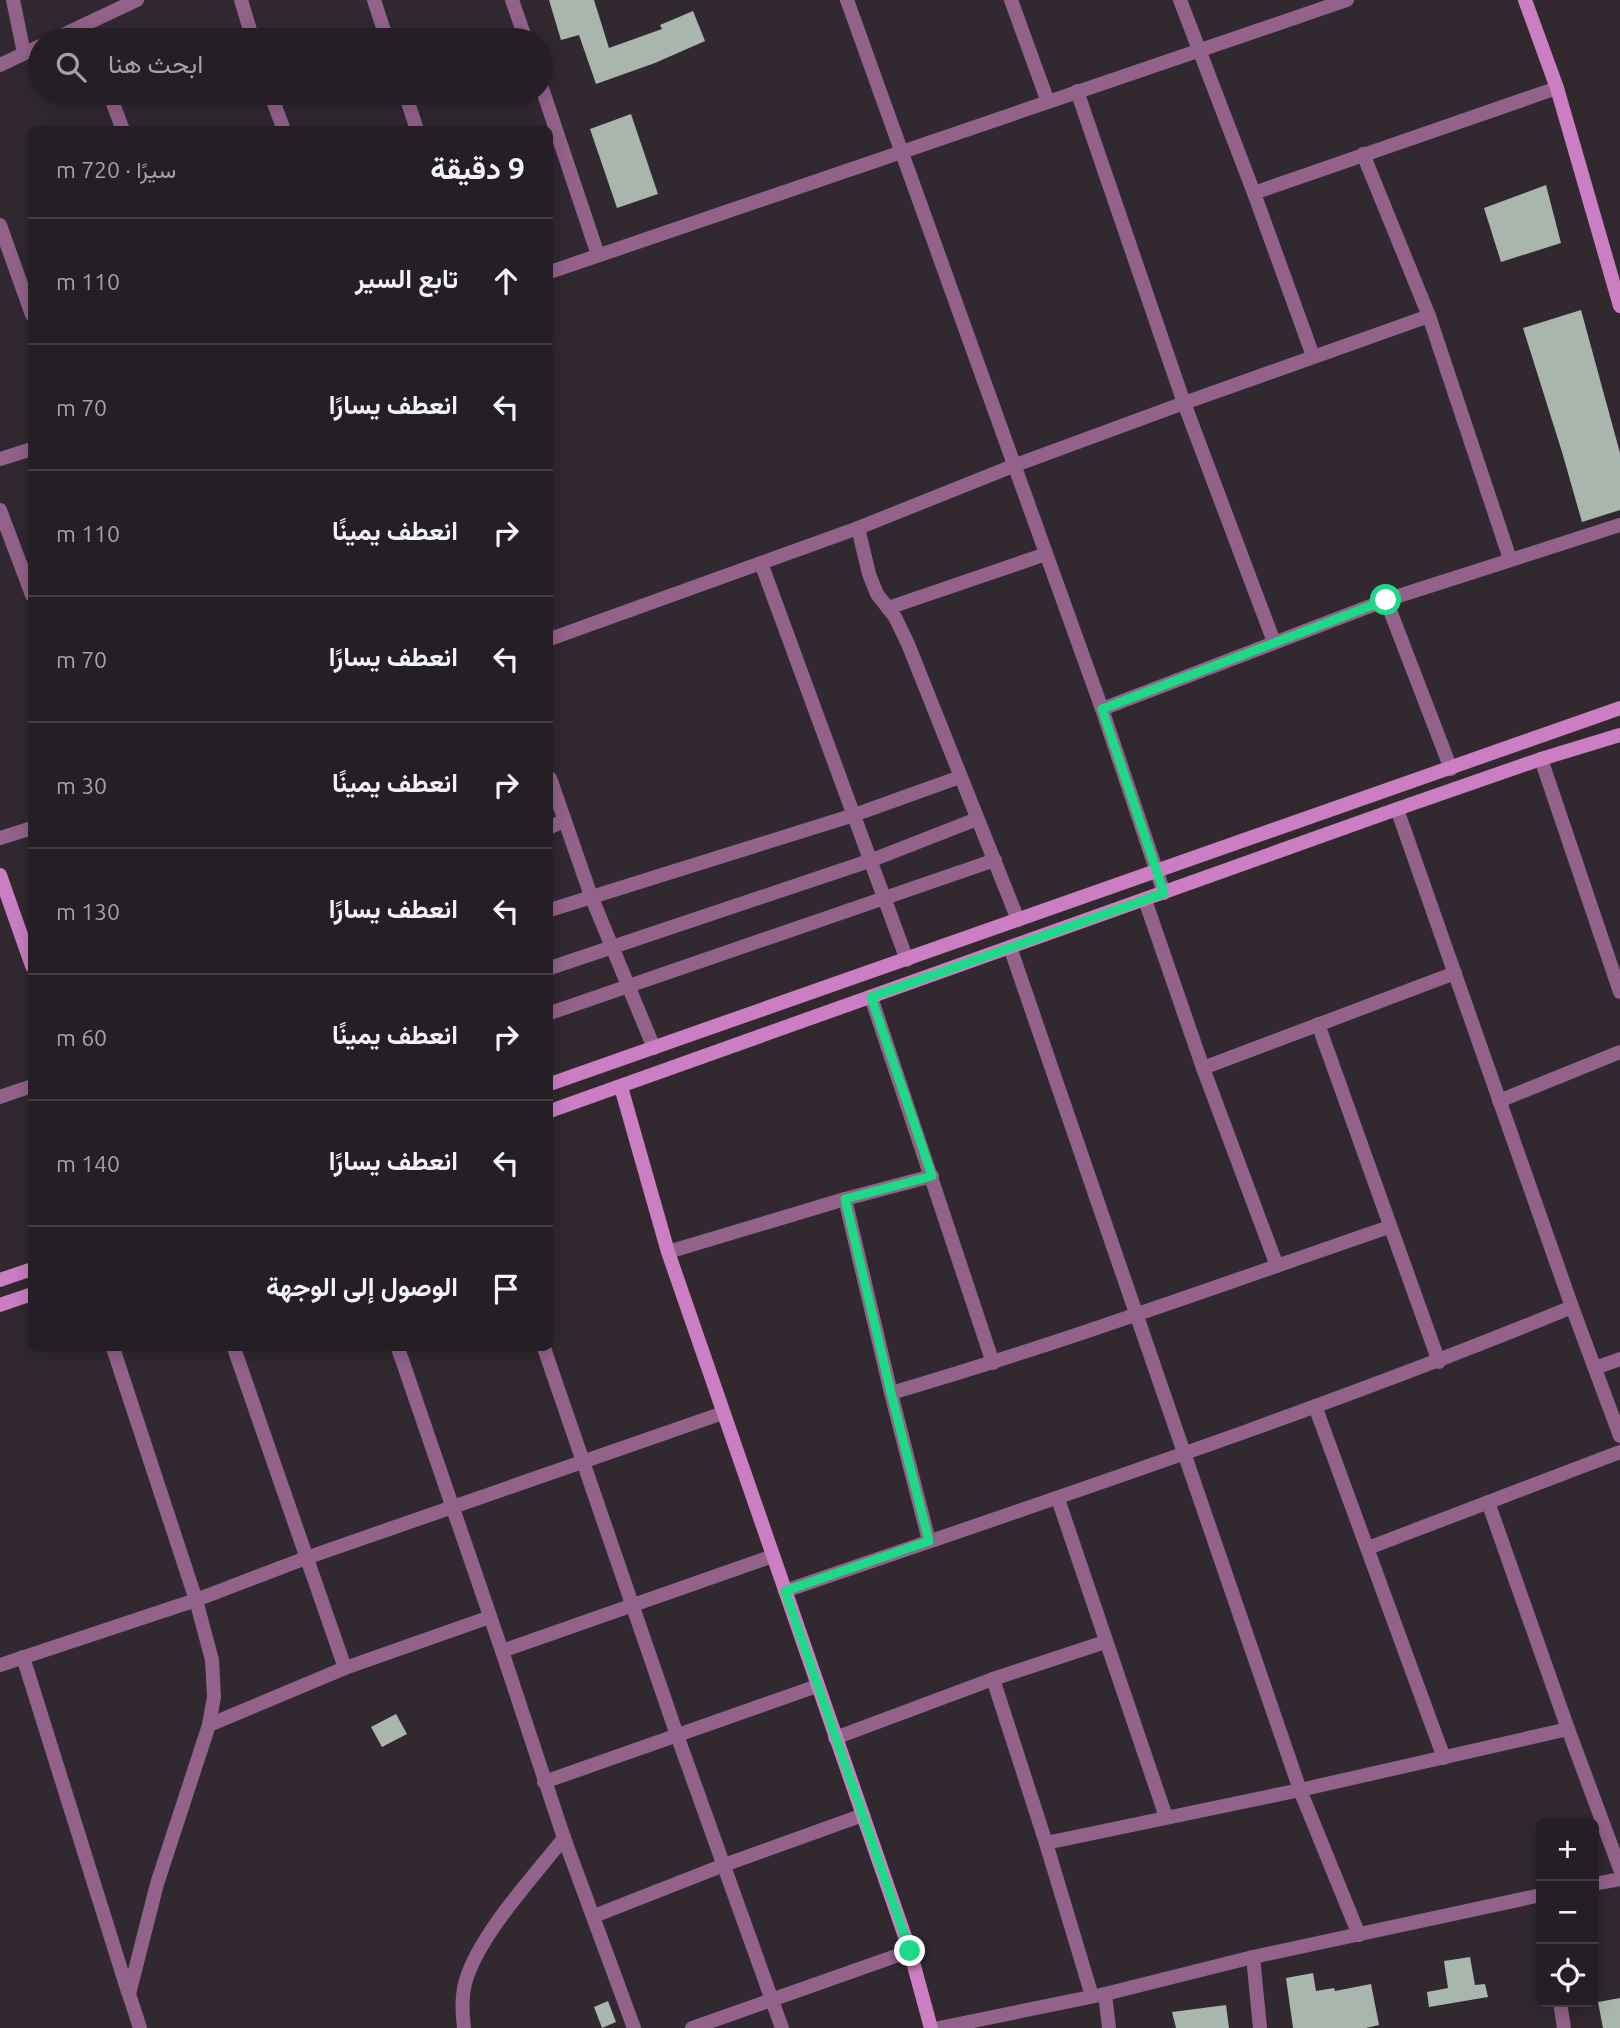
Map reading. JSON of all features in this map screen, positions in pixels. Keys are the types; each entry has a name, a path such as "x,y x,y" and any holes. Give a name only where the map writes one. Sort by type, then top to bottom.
{"street":[{"path":"13,0 24,53"},
{"path":"241,0 249,28"},
{"path":"374,0 383,28"},
{"path":"512,0 522,28"},
{"path":"847,0 1102,709 1164,893"},
{"path":"1011,0 1048,102"},
{"path":"1180,0 1313,356"},
{"path":"553,271 1325,4 1347,0"},
{"path":"1525,0 1557,88 1620,306"},
{"path":"79,28 129,2"},
{"path":"0,65 28,51"},
{"path":"1254,193 1557,88"},
{"path":"1077,91 1184,403 1274,642"},
{"path":"114,105 121,126"},
{"path":"275,105 282,126"},
{"path":"409,105 415,126"},
{"path":"548,105 598,255"},
{"path":"1363,154 1429,316 1510,559"},
{"path":"0,225 28,304"},
{"path":"553,638 858,528 1013,466 1184,403 1429,316"},
{"path":"0,459 28,450"},
{"path":"0,510 28,584"},
{"path":"1102,709 1386,600 1620,525"},
{"path":"858,528 869,574 877,594 895,617 908,644 1018,920"},
{"path":"888,608 1046,554"},
{"path":"761,564 907,960"},
{"path":"1386,600 1451,769"},
{"path":"553,1083 1620,708"},
{"path":"553,1110 1397,809 1541,759 1620,735"},
{"path":"1541,759 1620,992"},
{"path":"553,909 853,815 960,777"},
{"path":"553,798 557,824 591,896 654,1048"},
{"path":"1397,809 1620,1436"},
{"path":"553,967 872,860 977,819"},
{"path":"0,838 28,829"},
{"path":"553,1012 995,860"},
{"path":"0,876 28,955"},
{"path":"1144,900 1276,1266"},
{"path":"1010,947 1300,1790 1359,1935"},
{"path":"1203,1068 1455,973"},
{"path":"871,997 993,1363"},
{"path":"1318,1024 1439,1362"},
{"path":"1499,1101 1620,1052"},
{"path":"631,1056 640,1080"},
{"path":"0,1097 28,1087"},
{"path":"621,1087 668,1252 910,1951 930,2028"},
{"path":"668,1252 932,1176"},
{"path":"845,1199 929,1541"},
{"path":"891,1393 993,1363 1137,1315 1389,1227"},
{"path":"0,1280 28,1270"},
{"path":"0,1305 28,1295"},
{"path":"785,1591 1058,1499 1439,1362 1572,1307"},
{"path":"114,1351 196,1600 212,1660 215,1697 209,1725 157,1884 129,1994"},
{"path":"235,1351 345,1668"},
{"path":"399,1351 544,1782 634,2028"},
{"path":"545,1351 635,1606 677,1735 782,2028"},
{"path":"1595,1368 1620,1359"},
{"path":"1315,1406 1444,1758"},
{"path":"0,1665 196,1600 306,1558 723,1413"},
{"path":"1368,1548 1620,1452"},
{"path":"1058,1499 1166,1817"},
{"path":"1488,1502 1620,1869"},
{"path":"502,1651 773,1556"},
{"path":"209,1725 345,1668 490,1617"},
{"path":"835,1738 993,1679 1105,1642"},
{"path":"23,1657 139,2028"},
{"path":"993,1679 1109,2028"},
{"path":"544,1782 817,1686"},
{"path":"1046,1843 1300,1790 1568,1729"},
{"path":"594,1916 863,1815"},
{"path":"464,2028 461,2010 465,1981 482,1944 564,1838"},
{"path":"1599,1883 1620,1879"},
{"path":"939,2028 1099,1995 1253,1957 1536,1896"},
{"path":"692,2028 910,1951"},
{"path":"1253,1957 1260,2028"},
{"path":"1561,2007 1564,2028"}],"building":[{"path":"549,0 594,0 609,48 662,29 660,25 693,11 705,41 655,63 596,84 579,35 561,40"},
{"path":"631,114 658,194 617,208 590,129"},
{"path":"1546,185 1561,243 1501,262 1484,208"},
{"path":"1581,310 1620,453 1620,510 1582,522 1523,328"},
{"path":"396,1714 407,1734 382,1747 371,1727"},
{"path":"1470,1957 1475,1985 1485,1984 1488,1997 1429,2007 1427,1992 1448,1988 1444,1961"},
{"path":"1313,1973 1316,1991 1334,1988 1335,1991 1371,1984 1379,2025 1366,2028 1293,2028 1286,1978"},
{"path":"1620,1998 1620,2028 1603,2028 1599,2002"},
{"path":"608,2001 616,2022 602,2028 594,2007"},
{"path":"1226,2005 1229,2028 1176,2028 1172,2012"}],"route":[{"path":"910,1951 785,1591 929,1541 845,1199 932,1176 871,997 1164,893 1102,709 1386,600"}]}
